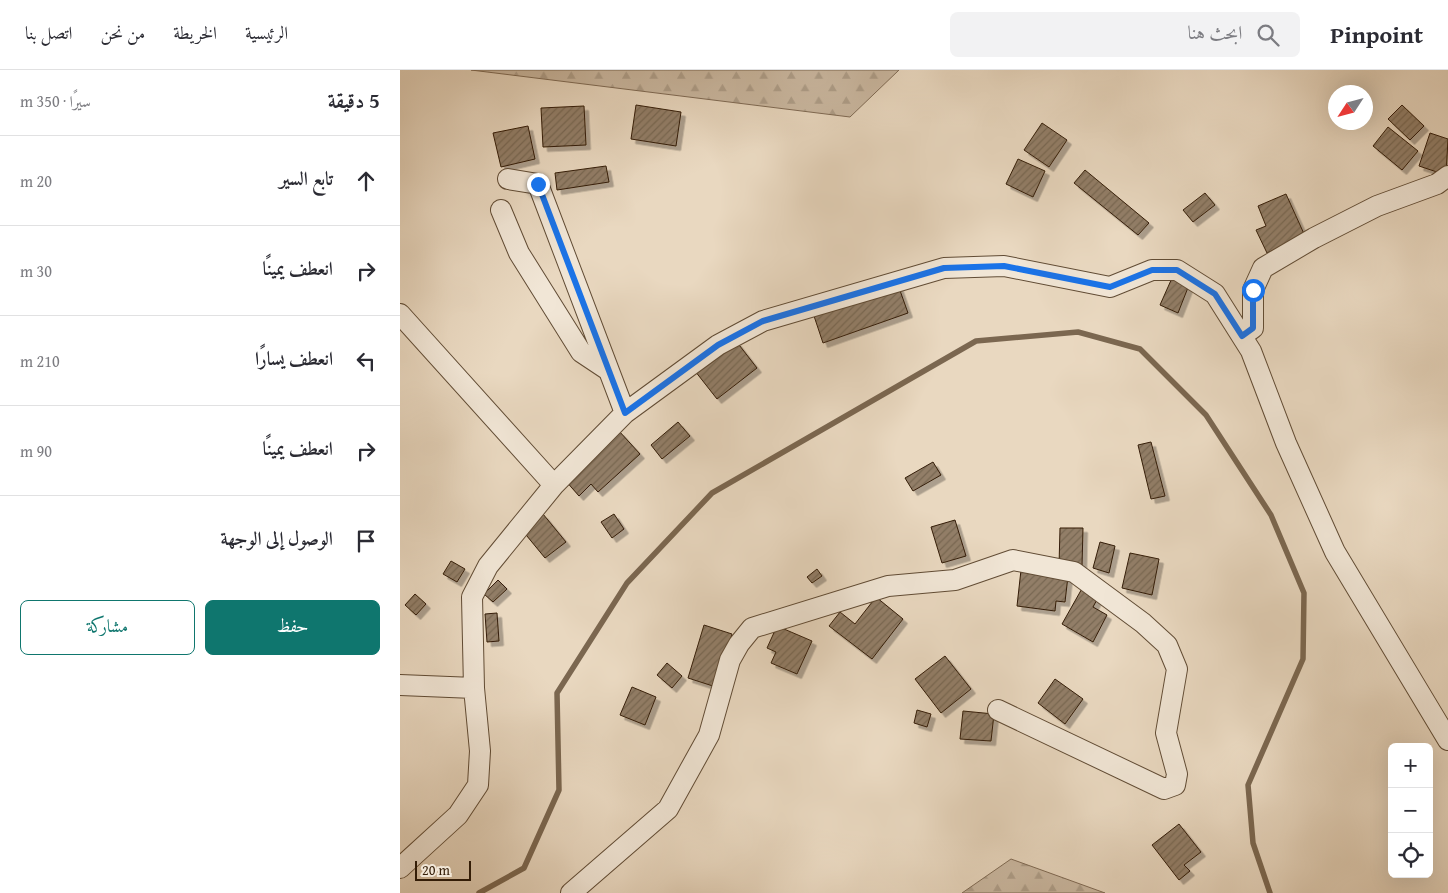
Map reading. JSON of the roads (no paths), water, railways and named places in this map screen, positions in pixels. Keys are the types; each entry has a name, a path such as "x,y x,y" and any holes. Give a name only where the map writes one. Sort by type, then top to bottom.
{"street":[{"path":"1242,336 1253,328 1253,290 1263,268 1314,238 1377,206 1437,184 1448,176"},
{"path":"508,179 538,184 625,413"},
{"path":"501,210 520,253 581,352 608,370"},
{"path":"400,868 458,815 478,786 480,751 474,688 472,597 488,566 554,485 625,413 718,345 763,321 944,268 1004,266 1110,287 1152,270 1177,270 1215,294 1251,351 1286,443 1335,552 1448,740"},
{"path":"400,314 554,485"},
{"path":"571,893 668,808 709,735 730,660 739,644 752,628 888,586 954,580 1013,560 1074,572 1143,623 1167,645 1176,669 1166,733 1177,774 1175,785 1164,789 998,710"},
{"path":"400,685 474,688"}],"waterway":[{"path":"479,893 524,868 559,790 557,693 627,583 712,493 976,341 1078,332 1140,349 1206,415 1271,515 1304,593 1303,659 1248,785 1253,843 1270,893"}]}
